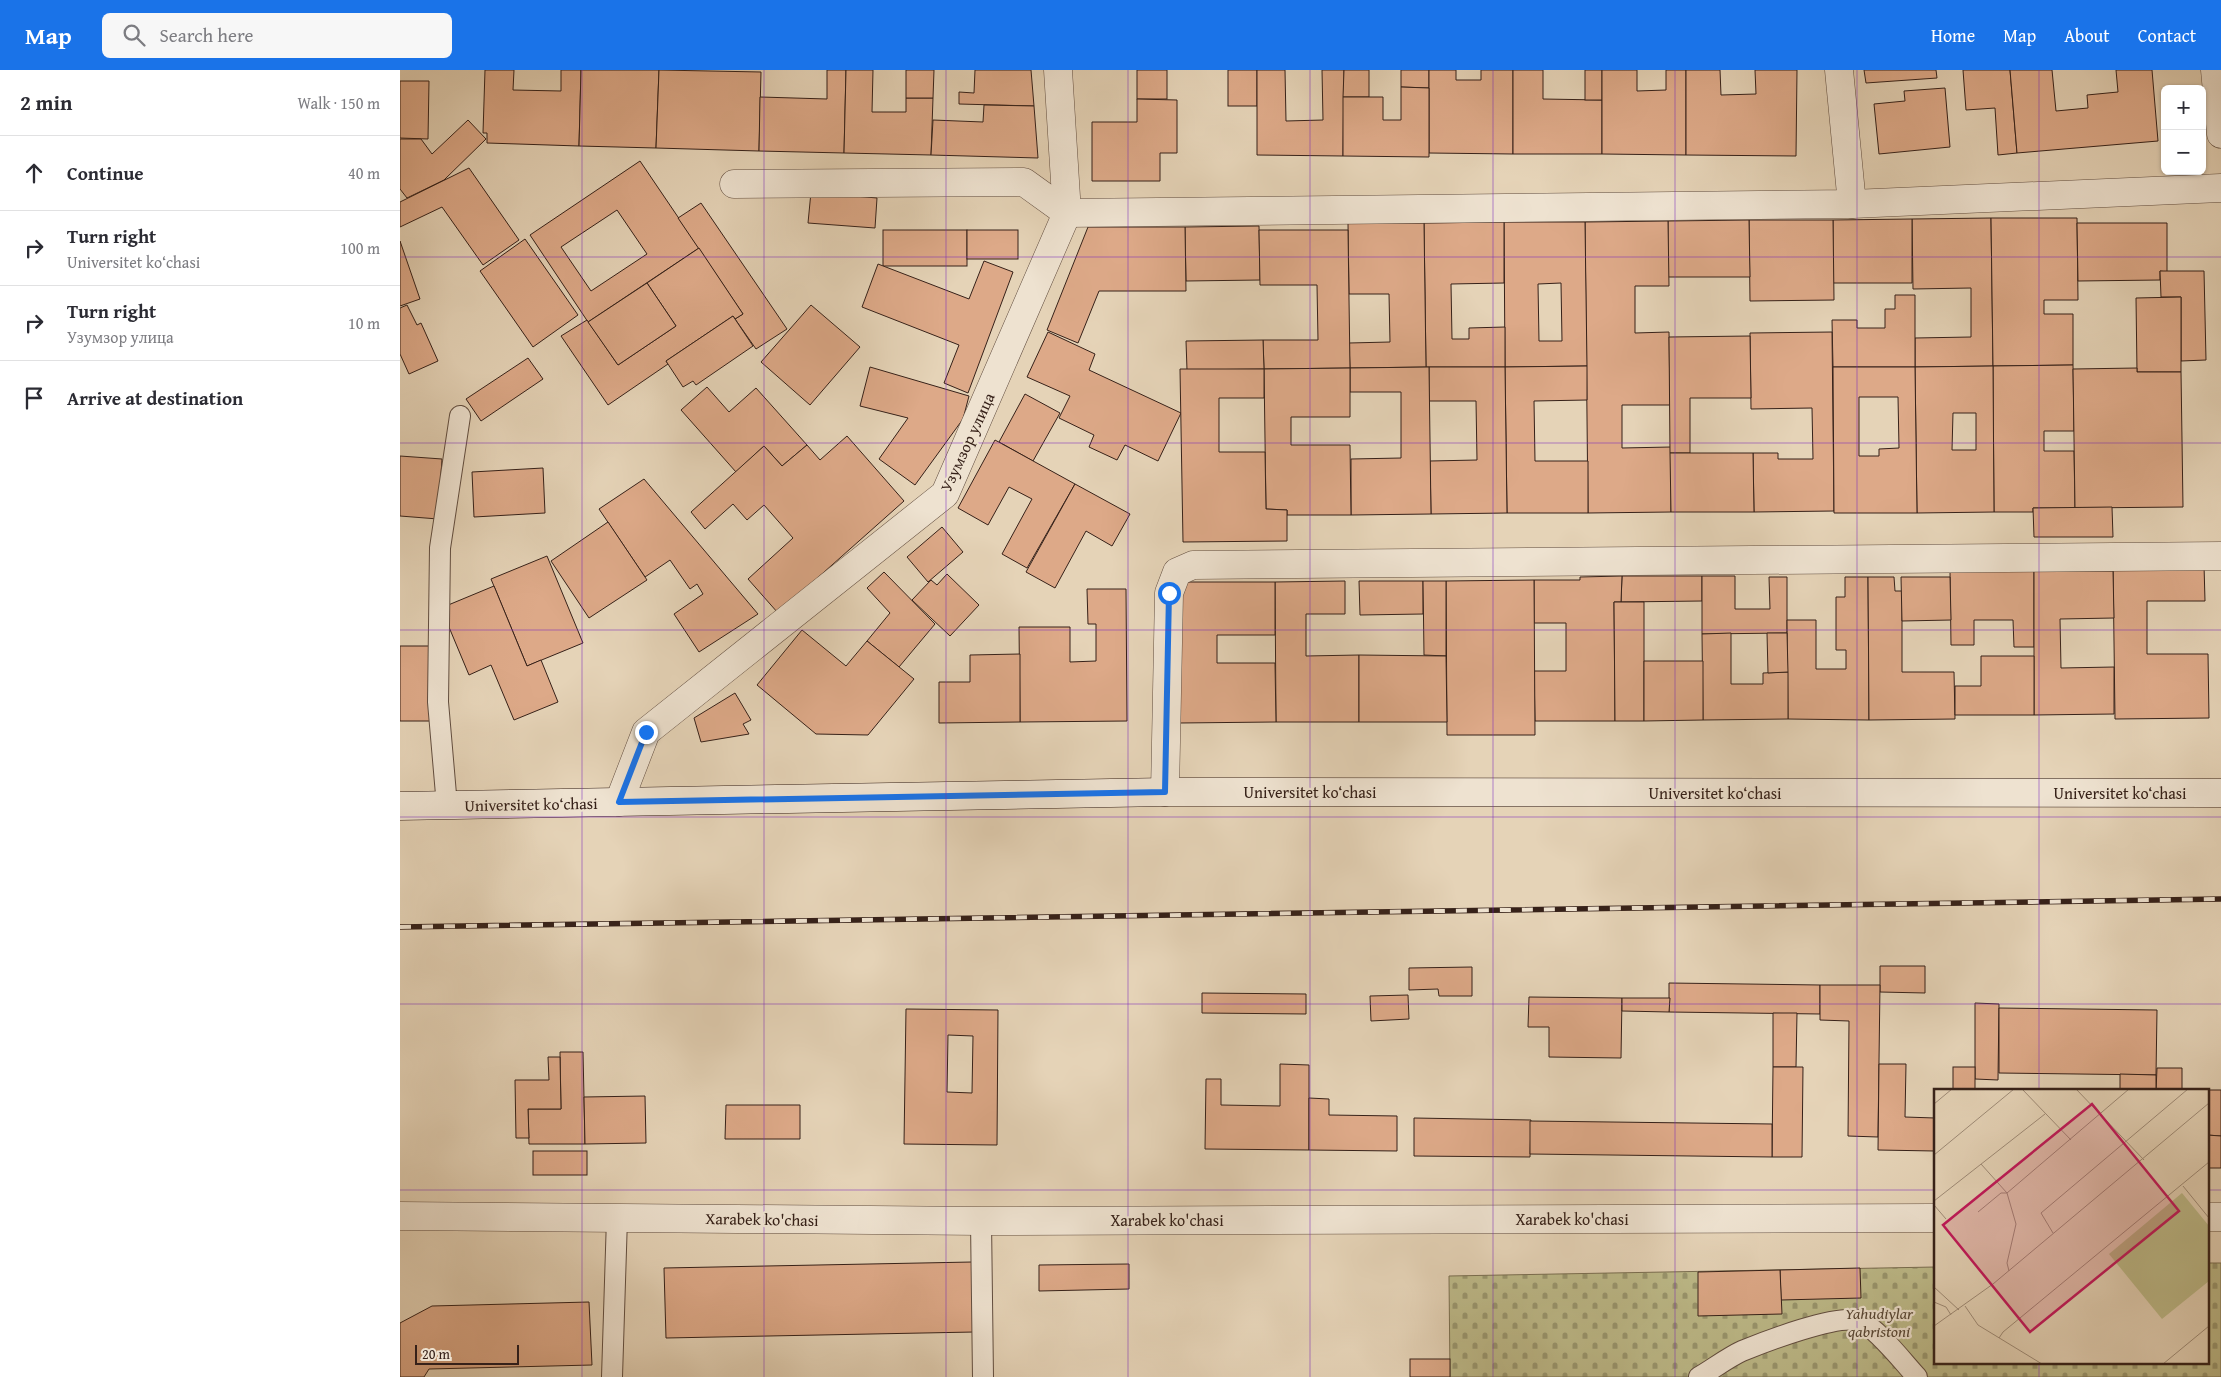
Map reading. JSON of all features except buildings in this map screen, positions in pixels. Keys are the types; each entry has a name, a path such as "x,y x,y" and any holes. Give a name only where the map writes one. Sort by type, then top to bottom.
{"street":[{"name":"Узумзор улица","path":"619,802 646,732 945,494 1068,213 1058,70"},
{"path":"1839,70 1852,204"},
{"path":"2215,70 2221,134"},
{"path":"734,184 1024,182 1068,213 1852,204 2221,188"},
{"path":"1165,792 1169,593 1177,572 1193,565 2221,556"},
{"name":"Universitet kо‘chasi","path":"400,806 1165,792 2221,793"},
{"name":"Xarabek ko'chasi","path":"400,1216 981,1221 1934,1218"},
{"path":"2208,1217 2221,1217"}],"lane":[{"path":"447,806 438,702 440,548 460,416"},
{"path":"612,1377 617,1218"},
{"path":"981,1221 983,1377"},
{"path":"1699,1377 1741,1352 1806,1328 1849,1319 1858,1320 1869,1326 1918,1377"}],"green space":[{"name":"Yahudiylar qabristoni","path":"2208,1263 2221,1263 2221,1377 1450,1377 1449,1276 1934,1267 1934,1364 2208,1364"}],"railway":[{"path":"400,927 2221,899"}],"route":[{"path":"646,732 619,802 1165,792 1169,593"}]}
